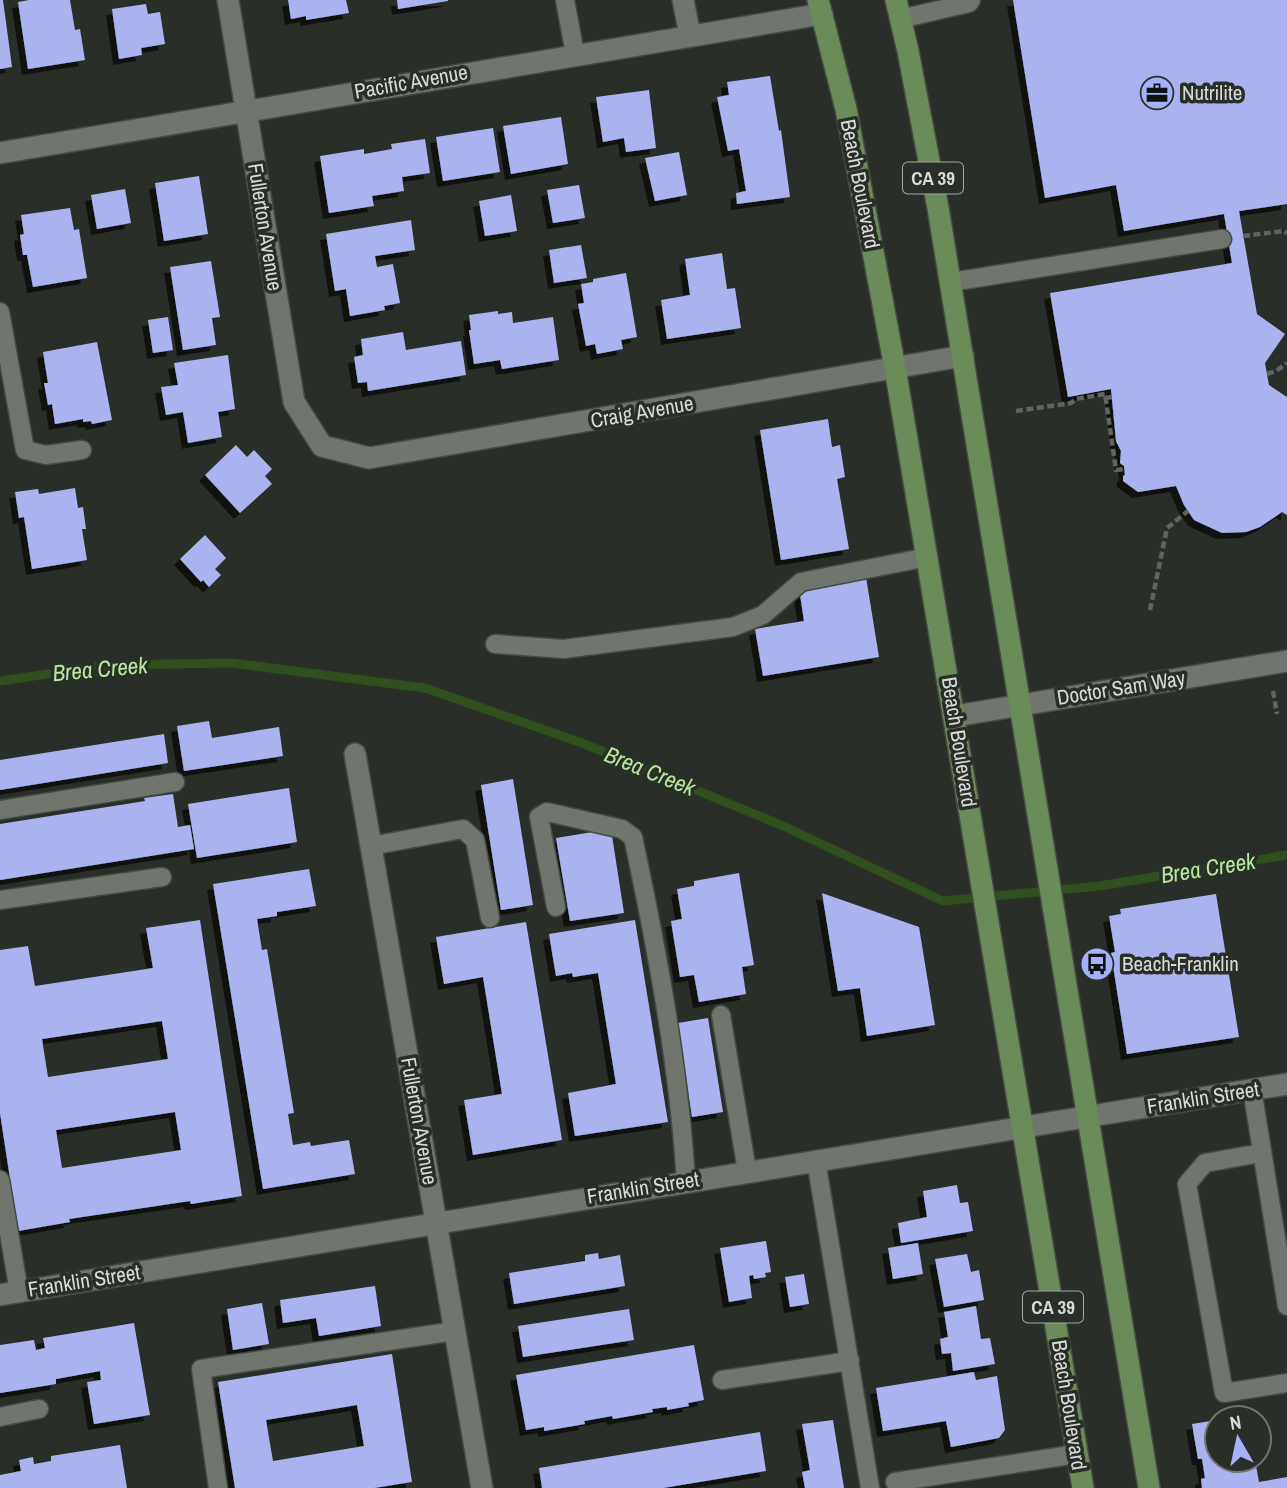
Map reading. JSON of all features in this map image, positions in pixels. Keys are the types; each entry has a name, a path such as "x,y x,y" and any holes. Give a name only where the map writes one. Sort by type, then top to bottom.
{"main road":[{"name":"Beach Boulevard","path":"820,7 846,109 895,368 1083,1488"},
{"name":"CA 39","path":"898,9 928,151 951,282 1149,1488"}],"street":[{"name":"Fullerton Avenue","path":"228,0 294,402 322,446"},
{"path":"683,0 690,35"},
{"name":"Pacific Avenue","path":"0,153 690,35 820,7"},
{"name":"Craig Avenue","path":"322,446 369,458 963,356"},
{"name":"Doctor Sam Way","path":"954,716 1287,661"},
{"name":"Fullerton Avenue","path":"355,754 482,1488"},
{"name":"Franklin Street","path":"9,1293 1287,1084"}],"lane":[{"path":"565,0 575,54"},
{"path":"898,9 969,3 971,0"},
{"path":"951,282 1222,239"},
{"path":"0,312 25,450 46,456 82,450"},
{"path":"495,643 564,649 733,627 763,615 802,582 928,557"},
{"path":"0,810 175,782"},
{"path":"556,907 539,817 547,812 622,829 633,837 649,915 683,1126 686,1181"},
{"path":"371,846 463,830 475,840 490,918"},
{"path":"0,900 162,877"},
{"path":"721,1015 747,1171"},
{"path":"1252,1089 1287,1306"},
{"path":"1261,1153 1205,1163 1187,1184 1224,1393 1287,1383"},
{"path":"817,1160 870,1488"},
{"path":"0,1180 9,1293"},
{"path":"218,1488 201,1369 455,1331"},
{"path":"722,1380 849,1361"},
{"path":"0,1417 39,1409"},
{"path":"895,1482 1077,1454"}],"path":[{"path":"1222,239 1284,231 1287,233"},
{"path":"1267,374 1287,363"},
{"path":"1016,411 1071,403 1076,399 1105,394 1116,470 1124,469"},
{"path":"1105,398 1112,397"},
{"path":"1150,610 1167,528 1188,511"},
{"path":"1273,691 1277,714"}],"building":[{"path":"0,0 3,0 12,67 0,69"},
{"path":"70,0 75,30 80,29 85,60 28,69 18,2"},
{"path":"288,0 346,0 349,13 306,20 306,16 291,19"},
{"path":"397,0 448,0 448,1 398,9"},
{"path":"1013,0 1287,0 1287,204 1239,211 1257,314 1285,334 1265,363 1269,385 1287,397 1287,515 1282,512 1260,527 1246,532 1222,533 1194,520 1176,486 1138,492 1123,481 1124,466 1120,463 1121,451 1116,441 1111,389 1068,397 1050,293 1232,263 1224,214 1124,231 1116,185 1045,198"},
{"path":"146,4 148,14 160,12 165,44 141,48 142,55 119,59 112,9"},
{"path":"770,76 790,197 737,204 736,193 746,191 739,149 728,151 717,97 729,95 727,82"},
{"path":"649,90 656,148 626,152 624,138 603,142 596,97"},
{"path":"561,117 568,164 511,174 503,126"},
{"path":"493,128 500,172 443,181 436,137"},
{"path":"425,139 430,173 402,177 404,191 372,196 374,206 329,213 320,156 364,149 364,154 392,149 391,144"},
{"path":"679,152 687,195 655,201 645,158"},
{"path":"199,176 208,234 164,241 155,183"},
{"path":"579,185 585,218 553,223 547,190"},
{"path":"125,189 131,223 97,229 91,195"},
{"path":"511,195 517,231 485,236 479,201"},
{"path":"70,208 74,230 79,229 87,278 33,287 27,255 23,255 21,215"},
{"path":"411,220 415,250 375,256 377,267 393,264 400,303 384,306 385,310 350,316 346,289 335,291 326,234"},
{"path":"581,245 587,278 554,283 549,250"},
{"path":"722,253 727,289 735,288 741,328 667,339 661,300 690,295 685,259"},
{"path":"211,261 220,317 212,318 216,345 183,350 170,267"},
{"path":"626,273 637,337 621,340 623,349 597,354 595,344 586,346 578,304 584,303 581,284"},
{"path":"498,311 498,314 512,312 513,323 553,317 559,360 502,369 500,360 474,364 469,315"},
{"path":"168,317 173,350 153,353 148,320"},
{"path":"403,332 406,350 461,341 466,375 368,391 367,382 358,383 354,357 363,355 361,339"},
{"path":"97,342 112,420 92,424 91,421 83,422 83,419 55,424 52,404 48,405 44,383 48,383 43,352"},
{"path":"228,355 235,409 218,412 222,437 188,443 183,412 166,415 161,387 178,385 174,363"},
{"path":"828,419 832,447 840,445 845,477 837,479 849,549 781,560 760,430"},
{"path":"236,445 247,457 254,450 272,469 265,476 272,484 240,513 205,475"},
{"path":"75,488 78,508 83,507 86,529 82,529 87,560 32,569 24,517 19,518 15,492 38,489 39,494"},
{"path":"205,535 226,558 215,569 221,575 209,587 180,559"},
{"path":"866,577 879,657 763,676 755,629 804,621 799,588"},
{"path":"209,721 212,738 279,727 283,756 184,771 177,726"},
{"path":"164,734 168,763 0,790 0,760"},
{"path":"513,779 533,905 501,910 481,785"},
{"path":"289,788 297,842 197,858 188,804"},
{"path":"173,794 178,827 190,825 194,849 0,880 0,824 145,801 144,798"},
{"path":"611,829 624,913 570,921 556,838"},
{"path":"309,869 316,906 277,912 277,916 257,919 262,950 267,949 294,1113 288,1114 293,1145 310,1142 311,1146 349,1140 355,1174 263,1189 213,884"},
{"path":"739,873 754,965 742,967 746,994 699,1002 694,975 680,977 671,921 682,919 677,889 694,886 694,881"},
{"path":"822,893 919,927 935,1025 867,1036 860,988 838,991"},
{"path":"1216,894 1239,1037 1127,1054 1111,953 1115,952 1109,916 1121,914 1120,909"},
{"path":"200,920 242,1196 69,1219 70,1222 18,1231 0,1113 0,950 28,946 35,986 153,968 146,928","holes":["162,1021 168,1059 48,1077 42,1039","175,1112 181,1150 62,1168 56,1130"]},
{"path":"635,920 668,1122 575,1136 568,1093 616,1084 598,973 573,977 572,973 556,976 549,934"},
{"path":"526,922 562,1140 473,1155 464,1100 502,1094 483,977 444,984 436,937"},
{"path":"708,1018 723,1112 692,1117 678,1023"},
{"path":"957,1185 960,1203 968,1202 973,1231 901,1243 898,1223 927,1217 923,1191"},
{"path":"766,1241 771,1272 765,1273 766,1277 754,1279 753,1275 749,1276 752,1298 729,1302 720,1248"},
{"path":"918,1243 923,1274 893,1279 888,1248"},
{"path":"598,1253 599,1259 620,1255 625,1286 514,1304 509,1273 585,1261 585,1255"},
{"path":"967,1254 971,1272 979,1270 984,1300 944,1307 935,1259"},
{"path":"804,1274 809,1304 790,1307 785,1277"},
{"path":"375,1286 381,1326 319,1336 316,1318 283,1323 280,1300"},
{"path":"262,1303 269,1344 233,1350 227,1309"},
{"path":"976,1306 981,1339 990,1338 995,1364 953,1371 951,1353 942,1354 940,1339 948,1337 944,1312"},
{"path":"629,1309 634,1340 523,1357 518,1326"},
{"path":"134,1323 150,1415 94,1424 87,1382 101,1380 100,1371 56,1379 56,1384 0,1393 0,1345 34,1340 36,1350 45,1348 43,1338"},
{"path":"694,1345 704,1400 688,1403 689,1406 667,1410 667,1407 652,1409 653,1412 613,1419 612,1416 544,1431 544,1427 526,1430 516,1375"},
{"path":"392,1354 412,1482 374,1488 235,1488 218,1382","holes":["357,1405 364,1446 273,1461 266,1420"]},
{"path":"974,1372 976,1380 997,1376 1005,1430 999,1438 951,1447 946,1421 883,1431 876,1388"},
{"path":"833,1420 844,1488 805,1488 802,1472 810,1470 802,1424"},
{"path":"1203,1422 1203,1465 1202,1459 1198,1459 1192,1424"},
{"path":"760,1432 766,1471 663,1488 542,1488 539,1468"},
{"path":"120,1445 127,1488 0,1488 0,1475 21,1471 19,1460 33,1457 34,1464 51,1461 51,1456"},
{"path":"1204,1474 1258,1474 1259,1482 1287,1477 1287,1488 1202,1488 1201,1479 1205,1478"}],"waterway":[{"name":"Brea Creek","path":"0,681 108,665 232,663 425,688 582,743 781,825 943,901 1099,886 1287,855"}],"place":[{"name":"Nutrilite","path":"1157,93"},
{"name":"Beach-Franklin","path":"1097,964"}]}
